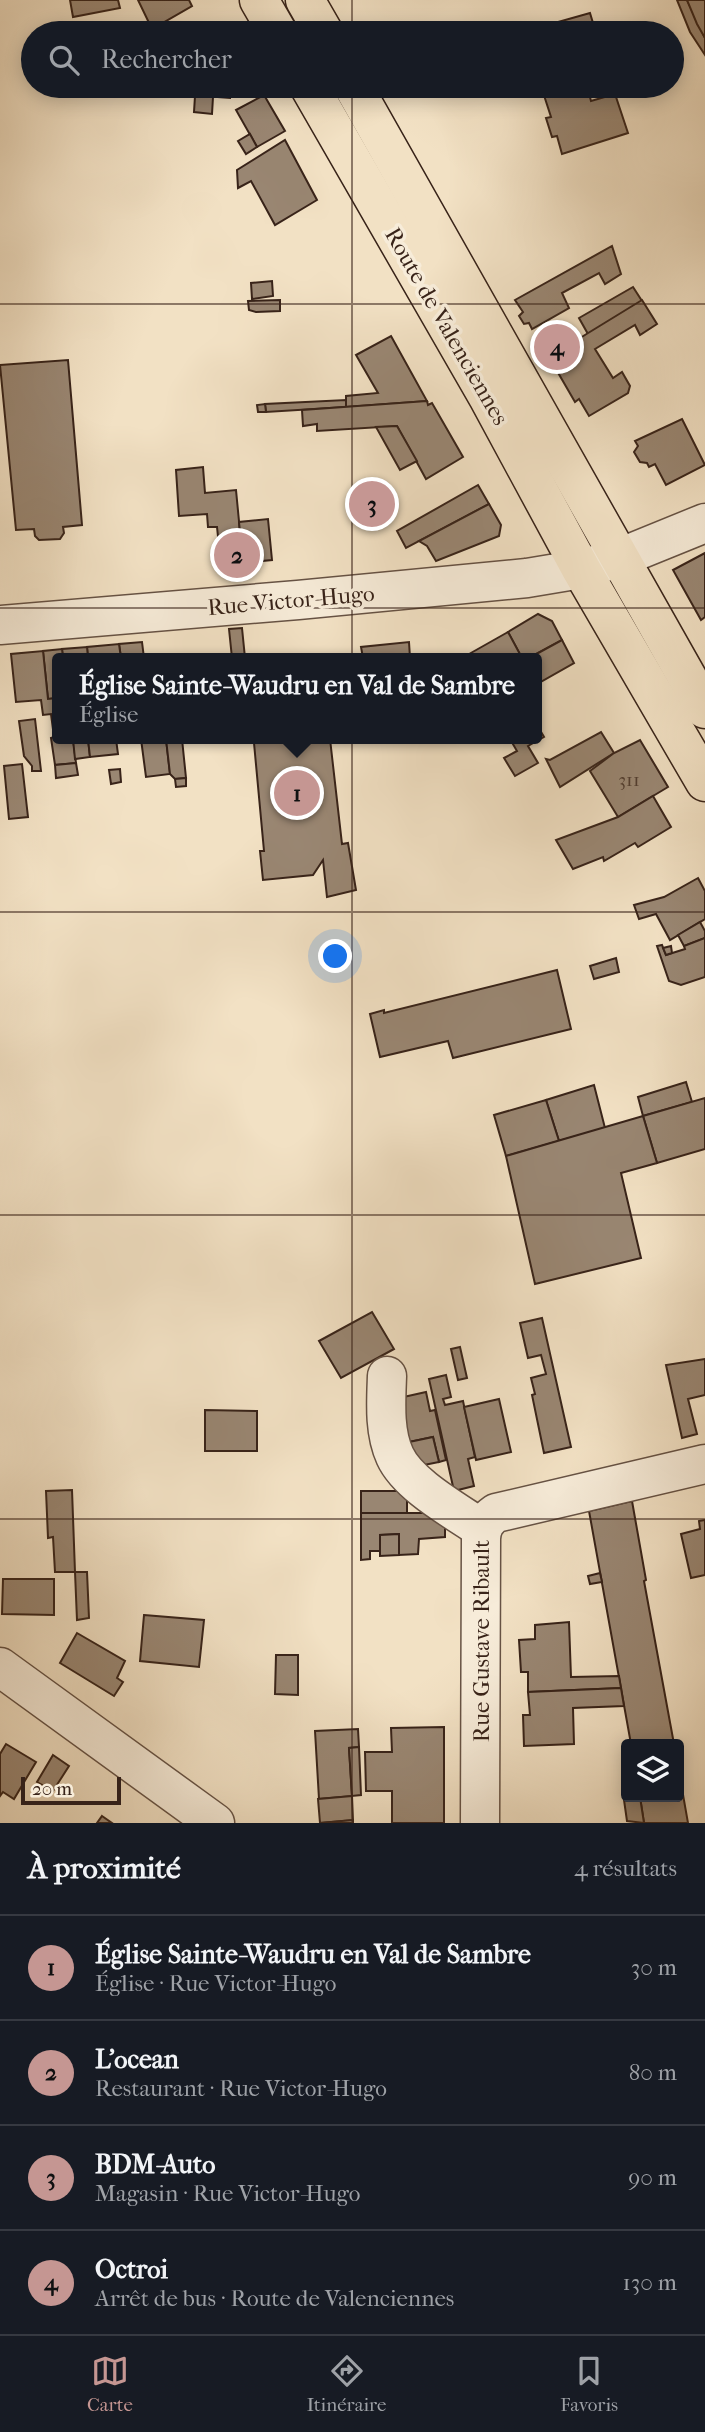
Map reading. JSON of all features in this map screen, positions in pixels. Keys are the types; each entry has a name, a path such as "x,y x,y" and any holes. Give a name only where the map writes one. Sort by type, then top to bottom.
{"main road":[{"path":"259,0 271,21"},
{"path":"305,0 317,21"},
{"name":"Route de Valenciennes","path":"316,98 481,385 581,569 691,709"},
{"name":"Route de Valenciennes","path":"361,98 619,558 691,709"},
{"path":"691,709 705,782"}],"street":[{"name":"Rue Victor-Hugo","path":"0,625 527,578 581,569 619,558 705,523"},
{"path":"387,1376 385,1417 395,1457 411,1477 482,1529"},
{"name":"Rue Gustave Ribault","path":"480,1823 482,1529 487,1519 496,1513 705,1464"},
{"path":"0,1667 215,1823"}],"building":[{"path":"70,0 118,0 120,8 73,17"},
{"path":"138,0 189,0 192,6 166,21 148,21"},
{"path":"677,0 687,0 705,38 705,55 690,32"},
{"path":"687,0 705,0 705,38 697,24"},
{"path":"590,13 592,21 562,21"},
{"path":"195,98 213,98 212,114 194,112"},
{"path":"258,98 266,98 285,131 257,147 236,110"},
{"path":"545,98 590,98 591,101 616,98 628,133 562,154 557,136 552,137 546,118 551,117"},
{"path":"250,134 257,147 246,154 238,141"},
{"path":"285,140 317,200 275,225 251,181 238,188 237,170"},
{"path":"612,246 621,274 605,284 599,273 562,293 569,308 532,329 529,323 524,324 519,316 523,312 515,300"},
{"path":"272,281 273,296 252,299 251,283"},
{"path":"633,287 642,301 588,334 579,318"},
{"path":"280,300 280,311 249,310 248,301"},
{"path":"642,300 657,324 640,335 635,325 595,349 613,378 622,372 630,386 628,393 589,416 579,399 575,402 549,357"},
{"path":"391,336 427,401 346,407 346,396 378,393 356,355"},
{"path":"68,360 82,525 63,527 64,533 60,539 39,540 34,529 16,530 0,365"},
{"path":"346,400 346,407 266,412 265,404"},
{"path":"427,401 428,405 432,403 463,457 426,479 397,426 317,431 317,424 303,426 302,410"},
{"path":"265,404 266,412 258,412 257,405"},
{"path":"682,419 705,465 666,485 655,464 649,467 647,463 640,462 634,452 638,446 635,441"},
{"path":"397,426 417,461 400,470 376,427"},
{"path":"203,467 205,493 236,490 243,563 221,565 217,527 208,527 207,514 179,516 176,470"},
{"path":"478,485 489,504 406,548 397,531"},
{"path":"489,504 501,525 499,536 436,561 427,546 419,541"},
{"path":"268,519 272,560 243,563 239,522"},
{"path":"705,553 705,617 701,620 673,570"},
{"path":"538,614 552,621 562,640 538,653 519,653 508,632"},
{"path":"242,628 244,653 231,653 229,629"},
{"path":"508,632 519,653 471,653"},
{"path":"562,640 574,663 542,681 542,653 538,653"},
{"path":"142,642 143,653 120,653 119,644"},
{"path":"409,642 410,653 362,653 361,647"},
{"path":"119,644 120,653 88,653 87,647"},
{"path":"87,647 88,653 62,653 62,649"},
{"path":"62,649 62,653 52,653 52,699 48,699 43,651"},
{"path":"43,651 48,699 52,699 52,722 51,714 43,715 41,700 16,702 11,654"},
{"path":"35,719 41,771 32,771 32,766 24,756 19,721"},
{"path":"601,732 614,753 560,787 546,759 550,760"},
{"path":"51,738 52,744 74,744 76,763 55,765"},
{"path":"640,740 668,787 618,817 590,771 614,753"},
{"path":"74,744 89,744 90,757 75,759"},
{"path":"89,744 117,744 118,754 90,757"},
{"path":"142,744 167,744 170,774 146,777"},
{"path":"167,744 183,744 186,778 175,779 170,774"},
{"path":"254,744 331,744 342,844 348,843 356,890 327,897 323,860 313,875 263,880 260,851 264,851"},
{"path":"513,744 532,744 528,746 538,763 515,776 504,758 517,751"},
{"path":"76,763 78,775 56,778 55,765"},
{"path":"22,764 28,817 9,819 4,766"},
{"path":"120,769 121,782 111,784 109,770"},
{"path":"186,778 186,786 176,787 175,779"},
{"path":"653,796 671,827 638,847 635,843 604,861 603,857 573,869 556,840 618,817"},
{"path":"698,878 705,891 705,919 670,940 656,914 639,919 634,905 664,897"},
{"path":"700,922 705,938 684,946 678,935"},
{"path":"705,938 705,977 681,985 669,981 657,946 662,945 666,955"},
{"path":"671,946 672,953 666,955 663,948"},
{"path":"616,958 619,972 594,979 590,966"},
{"path":"557,970 571,1029 453,1058 448,1041 380,1057 370,1014 384,1010 384,1013"},
{"path":"686,1082 692,1102 643,1116 638,1097"},
{"path":"594,1085 605,1128 559,1141 546,1100"},
{"path":"705,1098 705,1149 657,1163 643,1116"},
{"path":"546,1100 559,1141 506,1156 494,1115"},
{"path":"643,1116 657,1163 621,1173 641,1258 535,1284 506,1156"},
{"path":"372,1312 394,1349 341,1378 319,1341"},
{"path":"542,1318 571,1447 544,1453 531,1378 546,1374 541,1355 528,1358 520,1323"},
{"path":"460,1347 467,1378 458,1380 451,1349"},
{"path":"705,1359 705,1395 688,1399 697,1434 682,1438 666,1365"},
{"path":"446,1375 451,1397 443,1399 445,1405 463,1401 475,1457 468,1459 474,1486 454,1491 429,1379"},
{"path":"426,1392 430,1411 435,1410 446,1460 439,1462 433,1437 409,1442 399,1398"},
{"path":"499,1399 511,1452 476,1460 464,1407"},
{"path":"205,1410 257,1411 257,1451 205,1451"},
{"path":"433,1437 439,1462 414,1467 409,1442"},
{"path":"72,1490 75,1572 55,1572 53,1537 48,1538 46,1491"},
{"path":"361,1491 407,1491 407,1513 361,1513"},
{"path":"632,1501 673,1739 630,1739 589,1511"},
{"path":"361,1513 445,1513 445,1537 419,1539 418,1554 399,1555 399,1534 380,1535 380,1551 370,1551 370,1559 361,1560"},
{"path":"705,1520 705,1575 691,1578 681,1534 700,1529 699,1521"},
{"path":"399,1534 399,1555 380,1556 380,1535"},
{"path":"75,1572 87,1572 89,1618 77,1620"},
{"path":"600,1573 602,1582 590,1584 588,1576"},
{"path":"3,1579 54,1579 54,1615 2,1614"},
{"path":"144,1615 204,1620 199,1667 140,1661"},
{"path":"569,1622 571,1677 619,1676 621,1688 528,1692 528,1672 521,1672 519,1640 535,1639 535,1625"},
{"path":"77,1633 125,1661 117,1678 123,1682 114,1696 60,1663"},
{"path":"276,1655 298,1655 298,1695 275,1694"},
{"path":"621,1688 624,1706 573,1708 574,1744 524,1746 523,1715 530,1715 528,1692"},
{"path":"444,1727 444,1823 392,1823 392,1791 366,1791 365,1752 392,1752 391,1728"},
{"path":"358,1729 359,1747 349,1748 352,1796 319,1799 315,1731"},
{"path":"6,1744 36,1762 14,1799 3,1792 0,1796 0,1754"},
{"path":"359,1747 361,1795 352,1796 349,1748"},
{"path":"53,1755 69,1766 53,1791 37,1782"},
{"path":"352,1796 353,1820 320,1823 318,1799"},
{"path":"684,1800 688,1823 644,1823 641,1802"},
{"path":"624,1802 641,1802 644,1823 627,1821"},
{"path":"102,1816 112,1823 97,1823"},
{"path":"353,1820 353,1823 320,1823"}],"place":[{"name":"Octroi","path":"557,347"},
{"name":"BDM-Auto","path":"372,504"},
{"name":"L'ocean","path":"237,555"},
{"name":"Église Sainte-Waudru en Val de Sambre","path":"297,793"}]}
